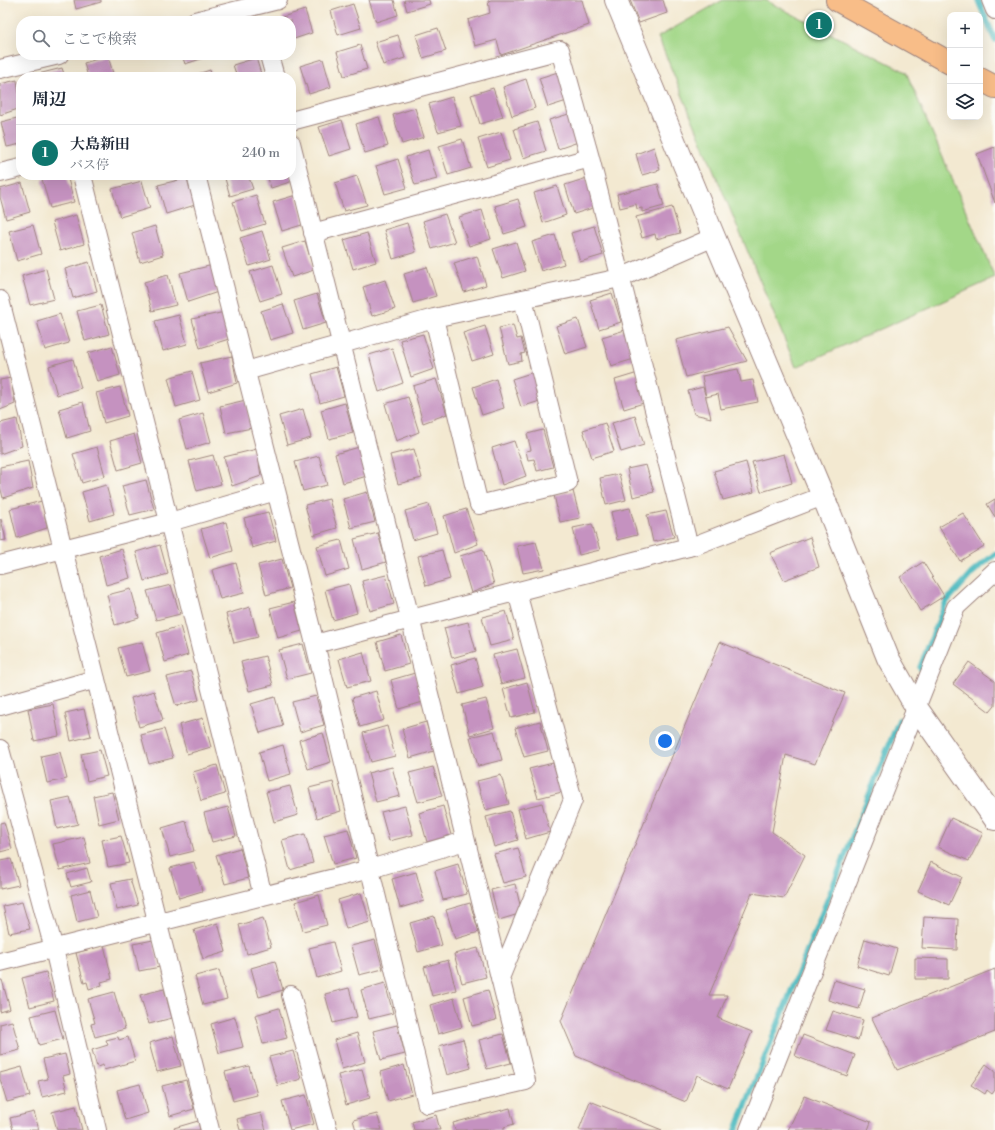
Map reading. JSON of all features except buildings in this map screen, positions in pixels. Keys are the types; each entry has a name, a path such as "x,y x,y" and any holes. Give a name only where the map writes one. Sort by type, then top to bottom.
{"highway":[{"path":"837,0 947,61"},
{"path":"983,81 995,88"}],"street":[{"path":"235,16 259,13 278,0"},
{"path":"616,0 823,496 888,658 916,707 995,819"},
{"path":"991,0 995,10"},
{"path":"296,120 560,50 590,158 688,547"},
{"path":"0,69 38,60"},
{"path":"270,60 274,72"},
{"path":"313,233 590,158"},
{"path":"197,180 315,644 427,1104 526,1081 409,620 296,163"},
{"path":"0,173 16,169"},
{"path":"83,180 263,896"},
{"path":"246,371 434,318 620,278 714,237"},
{"path":"434,318 479,505 568,483 523,299"},
{"path":"0,300 210,1130"},
{"path":"0,565 170,522 276,491"},
{"path":"315,644 688,547 823,496"},
{"path":"748,1130 956,606 995,571"},
{"path":"500,978 573,800 517,592"},
{"path":"0,706 96,679"},
{"path":"0,749 54,948 97,1130"},
{"path":"0,962 370,869 465,841"},
{"path":"291,995 328,1130"}],"green space":[{"path":"723,0 765,0 906,72 995,278 796,367 658,37"}],"waterway":[{"path":"978,0 995,40"},
{"path":"920,668 946,602 972,573 995,554"},
{"path":"736,1130 899,720"}],"place":[{"name":"大島新田","path":"819,25"}]}
